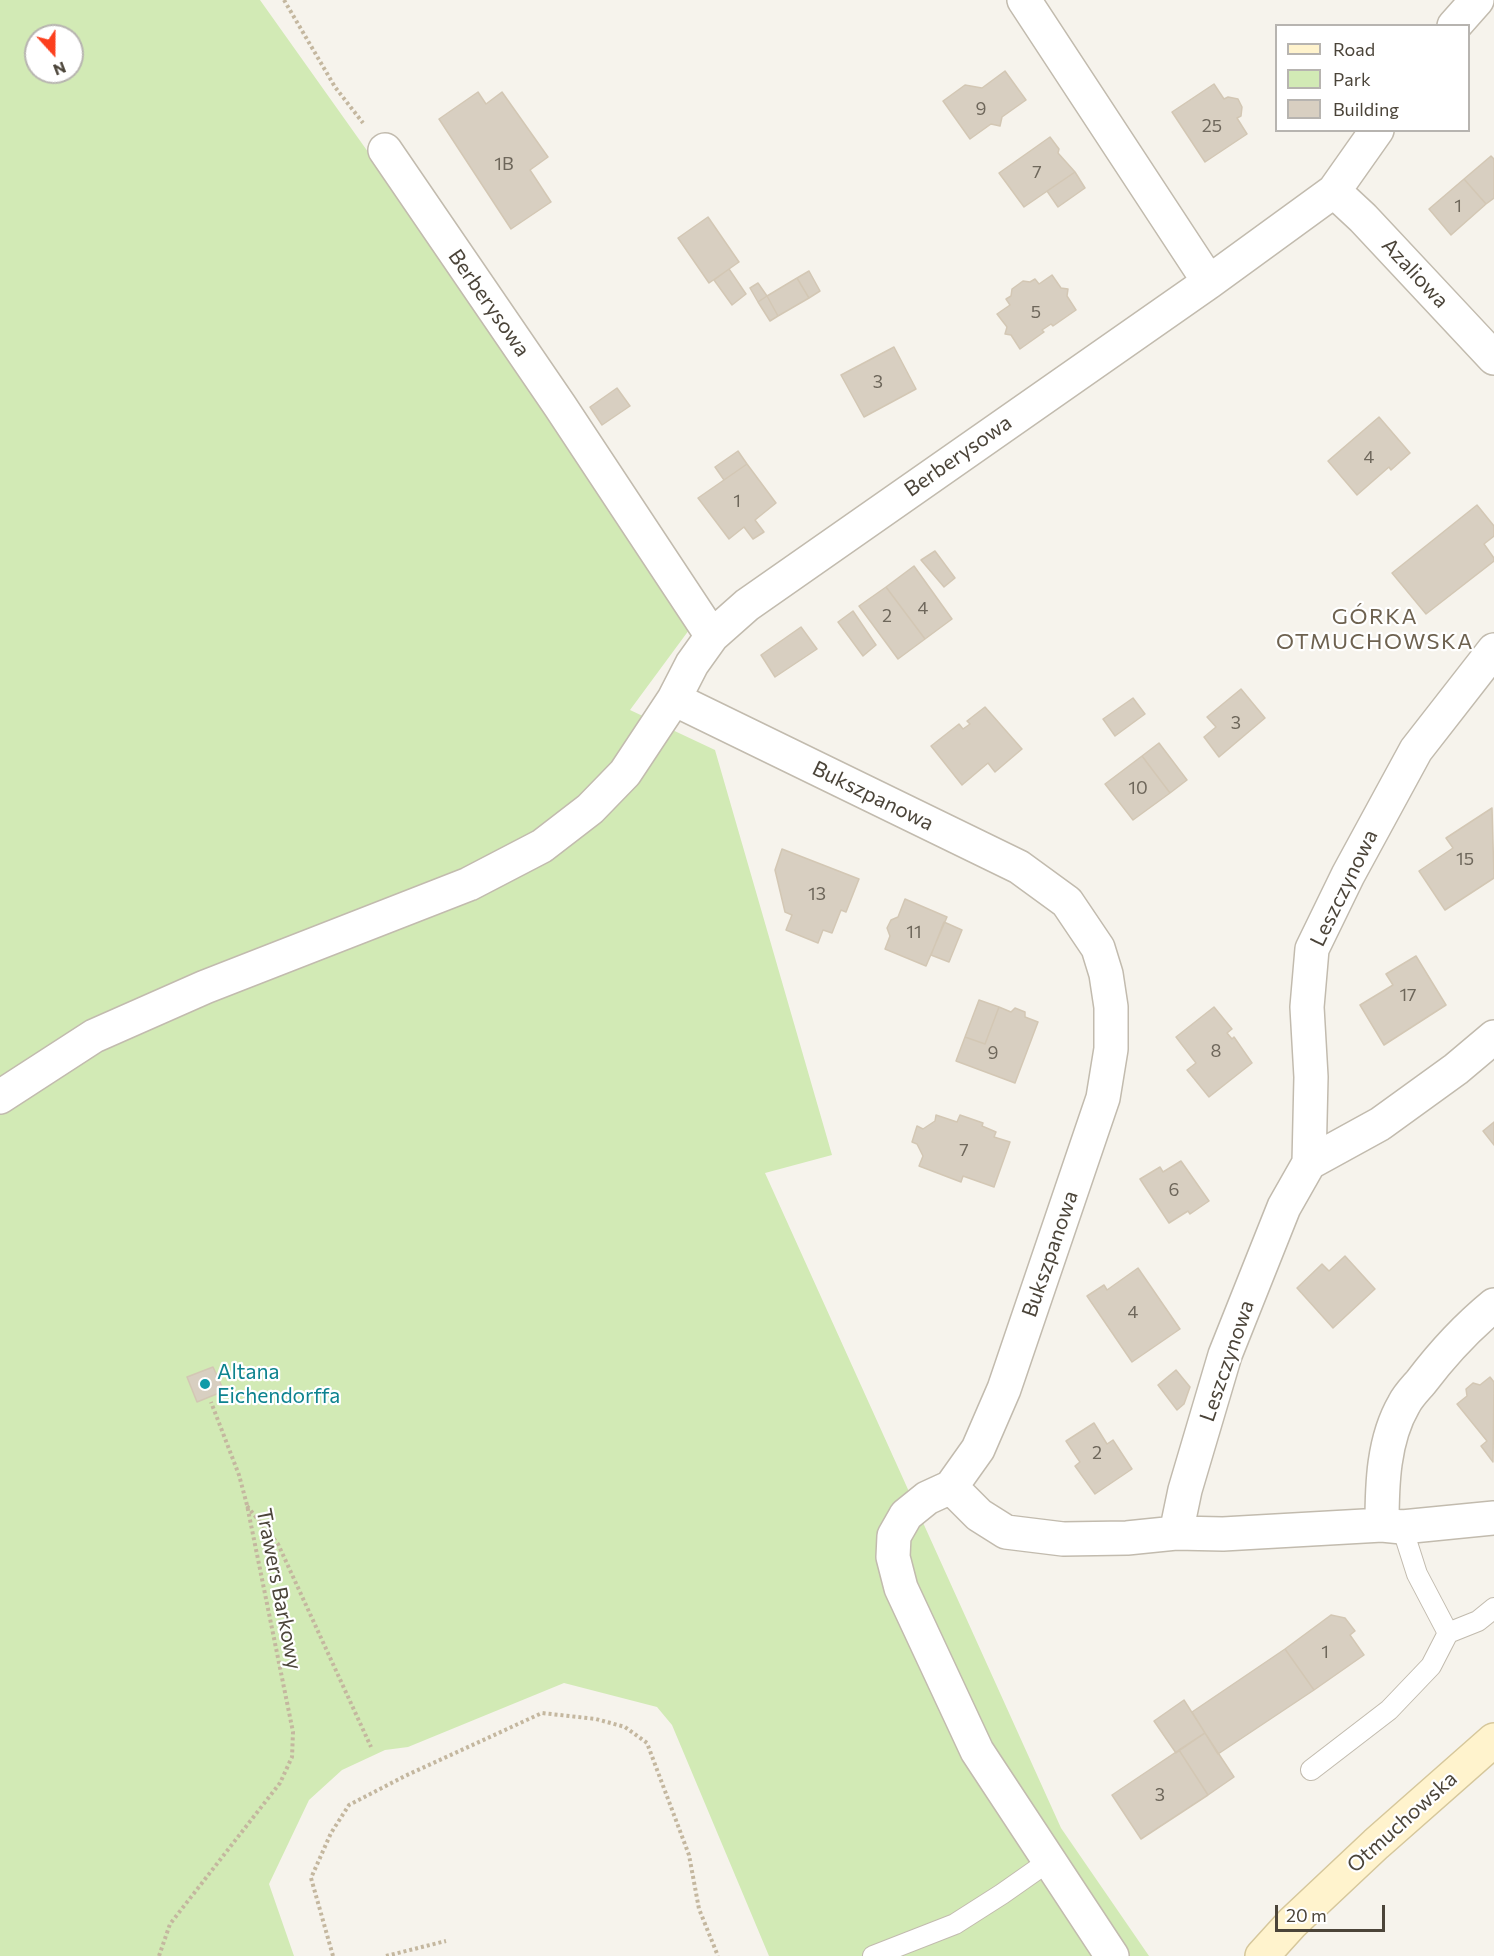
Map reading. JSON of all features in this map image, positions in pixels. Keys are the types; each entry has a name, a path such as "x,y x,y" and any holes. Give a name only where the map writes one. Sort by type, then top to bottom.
{"main road":[{"name":"Otmuchowska","path":"1262,1956 1292,1923 1367,1852 1494,1740"}],"street":[{"path":"1024,0 1209,282"},
{"path":"1456,24 1477,0"},
{"name":"Berberysowa","path":"0,1097 94,1036 205,987 469,884 542,846 590,809 625,773 674,699 692,664 712,636 747,604 1209,282 1334,190 1376,132"},
{"name":"Berberysowa","path":"385,150 561,406 712,636"},
{"name":"Azaliowa","path":"1334,190 1494,358"},
{"name":"Leszczynowa","path":"1176,1533 1185,1490 1225,1355 1284,1207 1309,1163 1311,1077 1307,1007 1312,950 1348,875 1416,750 1494,650"},
{"name":"Bukszpanowa","path":"674,699 1019,867 1067,902 1098,948 1107,974 1111,1007 1111,1049 1104,1098 1004,1389 978,1449 951,1487"},
{"path":"1309,1163 1380,1124 1456,1069 1494,1036"},
{"path":"1392,1526 1382,1486 1389,1444 1404,1404 1434,1365 1469,1326 1494,1305"},
{"path":"1112,1956 977,1750 901,1588 893,1557 894,1536 906,1515 927,1498 951,1487 979,1515 1006,1532 1063,1539 1392,1526 1494,1518"}],"lane":[{"path":"1392,1526 1448,1633"},
{"path":"1311,1770 1389,1710 1431,1666 1448,1633 1478,1621 1494,1608"},
{"path":"873,1956 955,1924 1049,1861"}],"path":[{"path":"284,0 335,87 385,150"},
{"name":"Trawers Barkowy","path":"159,1956 170,1924 279,1784 291,1757 293,1732 247,1505 239,1475 211,1402"},
{"path":"247,1505 278,1544 371,1747"},
{"path":"333,1956 311,1878 331,1833 349,1805 405,1776 542,1713 596,1719 625,1727 646,1743 688,1856 699,1909 718,1956"},
{"path":"386,1956 446,1941"}],"green space":[{"path":"0,0 260,0 533,384 689,630 630,710 715,750 832,1155 765,1173 1061,1828 1149,1956 769,1956 672,1725 657,1707 564,1683 408,1747 385,1750 342,1770 309,1800 269,1884 294,1956 0,1956"}],"building":[{"path":"1005,71 1026,100 1002,117 1000,126 991,124 970,139 943,101 965,85 982,88"},
{"path":"1214,84 1224,99 1228,97 1238,99 1242,107 1241,116 1237,118 1247,134 1205,162 1172,112"},
{"path":"478,92 486,104 502,92 548,157 530,170 551,202 511,229 439,119"},
{"path":"1050,137 1059,149 1058,153 1075,172 1024,207 999,173"},
{"path":"1491,156 1494,159 1494,198 1486,204 1464,179"},
{"path":"1075,172 1085,188 1058,207 1047,191"},
{"path":"1464,179 1486,204 1451,235 1429,209"},
{"path":"708,217 739,262 709,283 678,238"},
{"path":"729,269 746,294 732,305 714,280"},
{"path":"809,271 820,291 809,298 797,278"},
{"path":"1052,275 1061,288 1068,289 1067,296 1076,310 1053,326 1051,324 1042,330 1044,332 1020,349 1011,335 1005,334 1007,327 997,314 1010,305 1006,299 1011,296 1012,289 1023,281 1030,282 1035,279 1039,284"},
{"path":"797,278 809,298 778,316 767,296"},
{"path":"758,283 767,296 758,302 750,288"},
{"path":"767,296 778,316 770,321 758,302"},
{"path":"894,347 916,389 864,417 841,375"},
{"path":"617,388 630,406 602,425 590,407"},
{"path":"1379,417 1410,453 1391,470 1389,467 1357,495 1328,461"},
{"path":"738,451 747,464 724,480 715,467"},
{"path":"747,464 776,503 755,520 764,532 753,539 744,527 729,539 698,498"},
{"path":"1477,505 1494,526 1494,536 1484,544 1494,561 1426,614 1392,573"},
{"path":"935,551 955,578 944,587 921,560"},
{"path":"914,566 952,619 925,639 886,587"},
{"path":"886,587 925,639 898,659 859,606"},
{"path":"853,611 876,645 863,656 838,622"},
{"path":"801,627 817,649 775,677 761,655"},
{"path":"1241,689 1265,718 1219,757 1204,737 1216,727 1207,717"},
{"path":"1133,698 1145,714 1115,736 1103,719"},
{"path":"985,707 1022,749 995,772 988,763 962,785 931,746 959,724 963,729 970,724 967,721"},
{"path":"1159,743 1187,780 1170,793 1142,756"},
{"path":"1142,756 1170,793 1133,820 1105,784"},
{"path":"1492,808 1494,878 1445,910 1419,871 1453,848 1446,838"},
{"path":"782,849 859,879 846,912 841,910 832,933 823,930 818,943 786,930 792,915 785,912 775,870"},
{"path":"905,899 947,917 926,966 885,949 890,936 887,928 891,920 898,917"},
{"path":"944,922 962,930 949,962 931,955"},
{"path":"1416,956 1446,1005 1384,1045 1360,1005 1393,985 1386,974"},
{"path":"979,1000 999,1007 985,1044 965,1037"},
{"path":"999,1007 1011,1012 1015,1008 1025,1012 1025,1017 1038,1022 1015,1083 956,1061 965,1037 985,1044"},
{"path":"1214,1007 1232,1029 1227,1033 1232,1039 1234,1037 1252,1063 1209,1097 1187,1070 1196,1063 1176,1037"},
{"path":"936,1115 957,1122 960,1115 983,1123 982,1126 996,1132 994,1137 1010,1142 994,1187 963,1176 961,1182 919,1166 923,1156 917,1144 912,1142 917,1126 923,1129 935,1121"},
{"path":"1494,1122 1494,1145 1483,1131"},
{"path":"1181,1161 1209,1201 1190,1214 1188,1211 1169,1223 1140,1179 1160,1167 1163,1172"},
{"path":"1345,1256 1375,1289 1333,1328 1297,1288 1322,1264 1329,1271"},
{"path":"1138,1268 1180,1329 1132,1362 1087,1296 1104,1285 1107,1290"},
{"name":"Altana Eichendorffa","path":"213,1367 224,1391 197,1402 187,1377"},
{"path":"1176,1370 1190,1387 1184,1404 1177,1410 1158,1385"},
{"path":"1490,1377 1494,1382 1493,1462 1481,1446 1487,1441 1457,1404 1467,1396 1466,1389 1473,1383 1480,1385"},
{"path":"1094,1423 1107,1444 1113,1440 1132,1469 1095,1494 1075,1466 1080,1462 1066,1441"},
{"path":"1331,1615 1345,1618 1355,1631 1350,1635 1364,1655 1314,1690 1285,1649"},
{"path":"1285,1649 1314,1690 1218,1754 1192,1712"},
{"path":"1184,1700 1205,1733 1176,1753 1154,1721"},
{"path":"1205,1733 1234,1777 1208,1795 1179,1750"},
{"path":"1179,1750 1208,1795 1141,1839 1112,1795"}],"place":[{"name":"Altana Eichendorffa","path":"205,1384"}],"district":[{"name":"GÓRKA OTMUCHOWSKA","path":"1375,630"}]}
